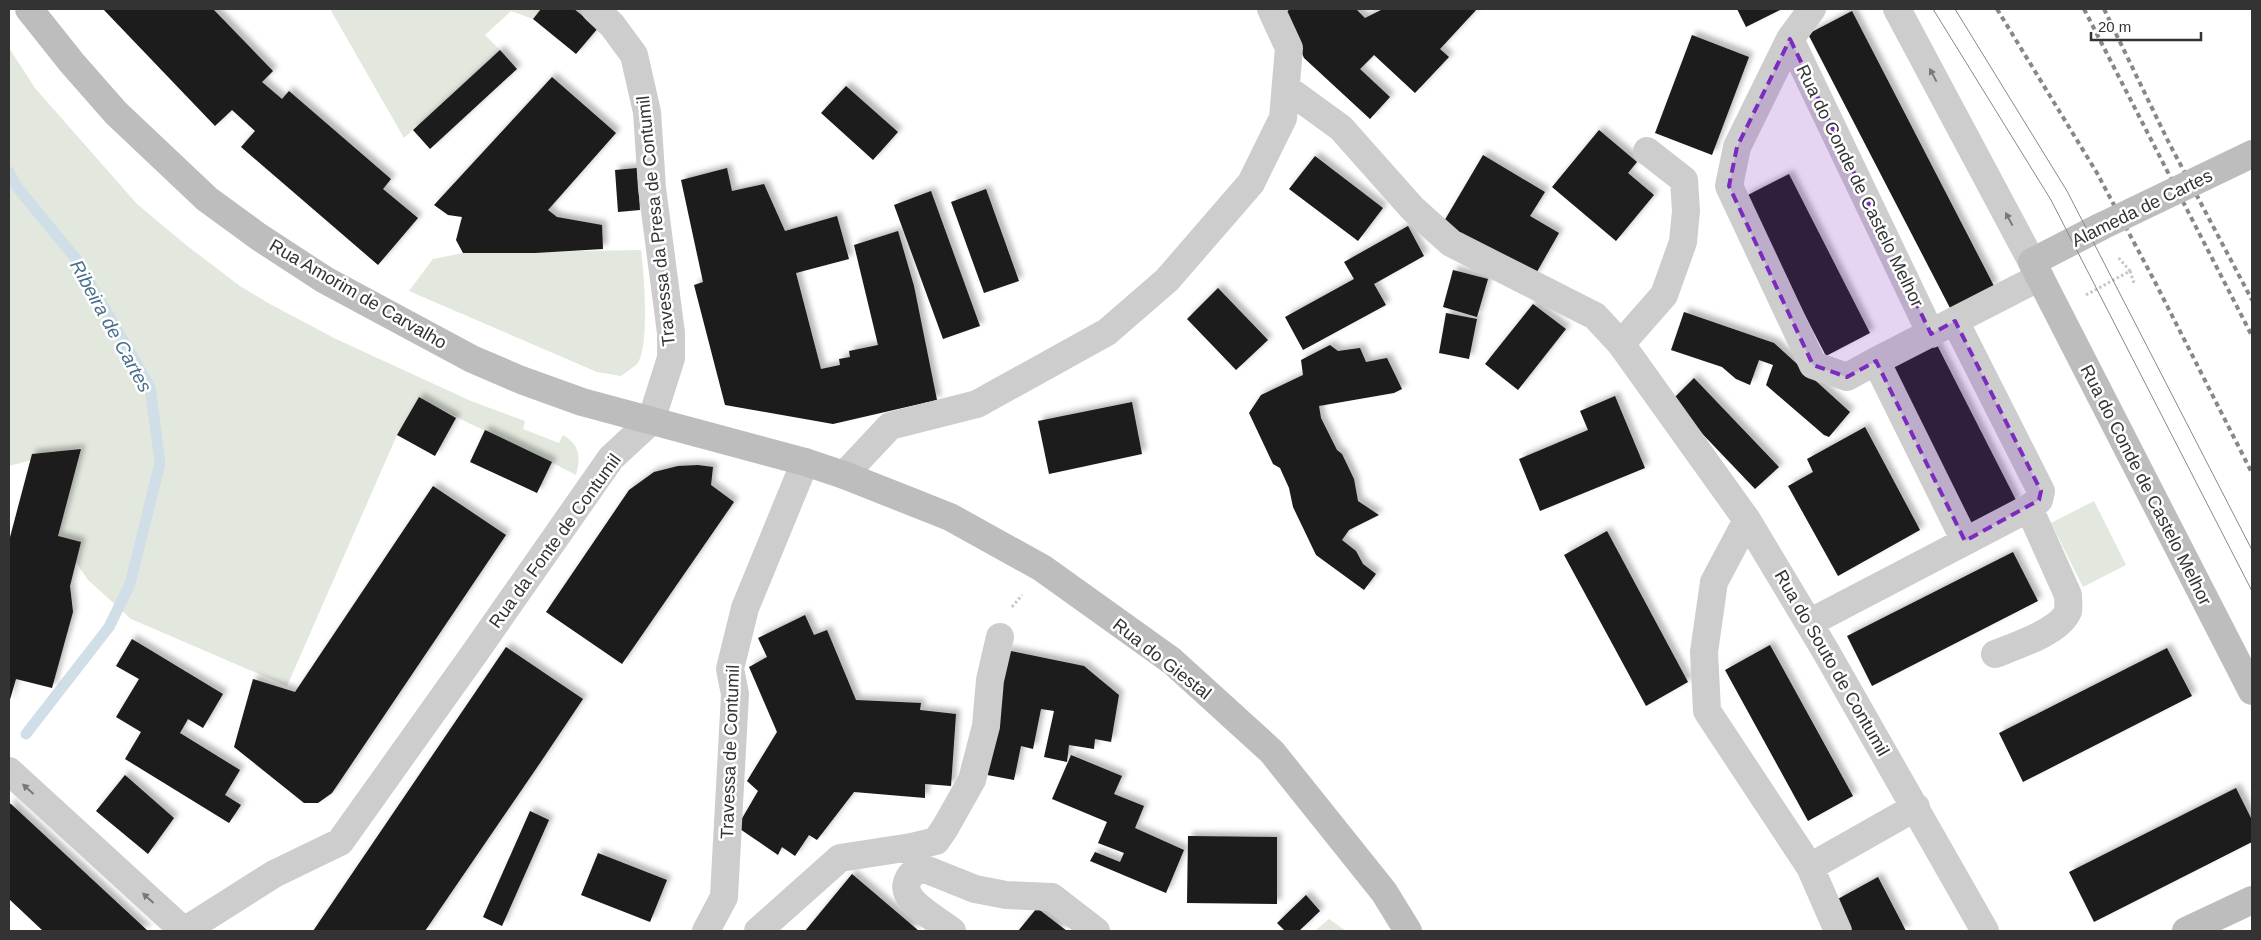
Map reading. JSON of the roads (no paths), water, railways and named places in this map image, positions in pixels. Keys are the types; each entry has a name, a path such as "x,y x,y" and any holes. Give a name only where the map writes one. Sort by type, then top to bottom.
{"street":[{"name":"Rua Amorim de Carvalho","path":"29,9 72,63 116,113 207,199 258,236 325,280 472,360 582,402 651,421"},
{"path":"651,421 805,462 844,475 890,426 977,404 1106,332 1167,280 1251,184 1283,118 1289,48 1271,9"},
{"name":"Rua do Conde de Castelo Melhor","path":"1812,9 1790,39 1737,147 1729,186 1814,365 1846,377 1955,322 2036,270"},
{"name":"Rua do Conde de Castelo Melhor","path":"1898,9 2036,270 2252,691"},
{"name":"Travessa da Presa de Contumil","path":"611,14 634,55 647,112 652,188 671,333 671,358 651,421"},
{"name":"Rua do Conde de Castelo Melhor","path":"1790,39 1931,334"},
{"name":"Rua do Souto de Contumil","path":"1286,88 1341,128 1413,209 1451,243 1595,316 1621,344 1747,520 1916,807 1985,931"},
{"path":"1621,344 1664,295 1683,242 1686,210 1684,180 1647,151"},
{"name":"Alameda de Cartes","path":"2036,270 2100,227 2252,154"},
{"path":"1809,623 2029,508 2039,500 2041,491 1955,322"},
{"path":"1876,361 1965,541"},
{"name":"Rua da Fonte de Contumil","path":"184,931 274,874 340,842 612,458 651,421"},
{"name":"Travessa de Contumil","path":"706,931 724,898 735,694 730,669 745,608 805,462"},
{"name":"Rua do Giestal","path":"844,475 950,517 1042,568 1172,662 1272,752 1384,892 1408,931"},
{"path":"1995,654 2047,631 2062,621 2068,610 2068,595 2029,508"},
{"path":"1747,520 1714,582 1704,652 1707,711 1810,867 1838,931"},
{"path":"952,931 908,897 905,886 916,857 936,841 972,780 986,726 990,680 1000,637"},
{"path":"9,771 184,931"},
{"path":"1810,867 1916,807"},
{"path":"768,928 840,858 916,857 975,889 1006,895 1052,897 1096,931"},
{"path":"2186,931 2252,900"}],"waterway":[{"name":"Ribeira de Cartes","path":"9,172 17,187 76,259 150,387 160,463 130,584 109,627 26,734"}],"tram line":[{"path":"1933,9 2051,200 2252,591"},
{"path":"1955,9 2067,191 2252,550"}],"railway":[{"path":"1997,9 2097,173 2252,473"},
{"path":"2084,9 2252,336"},
{"path":"2104,9 2168,141 2252,300"}]}
